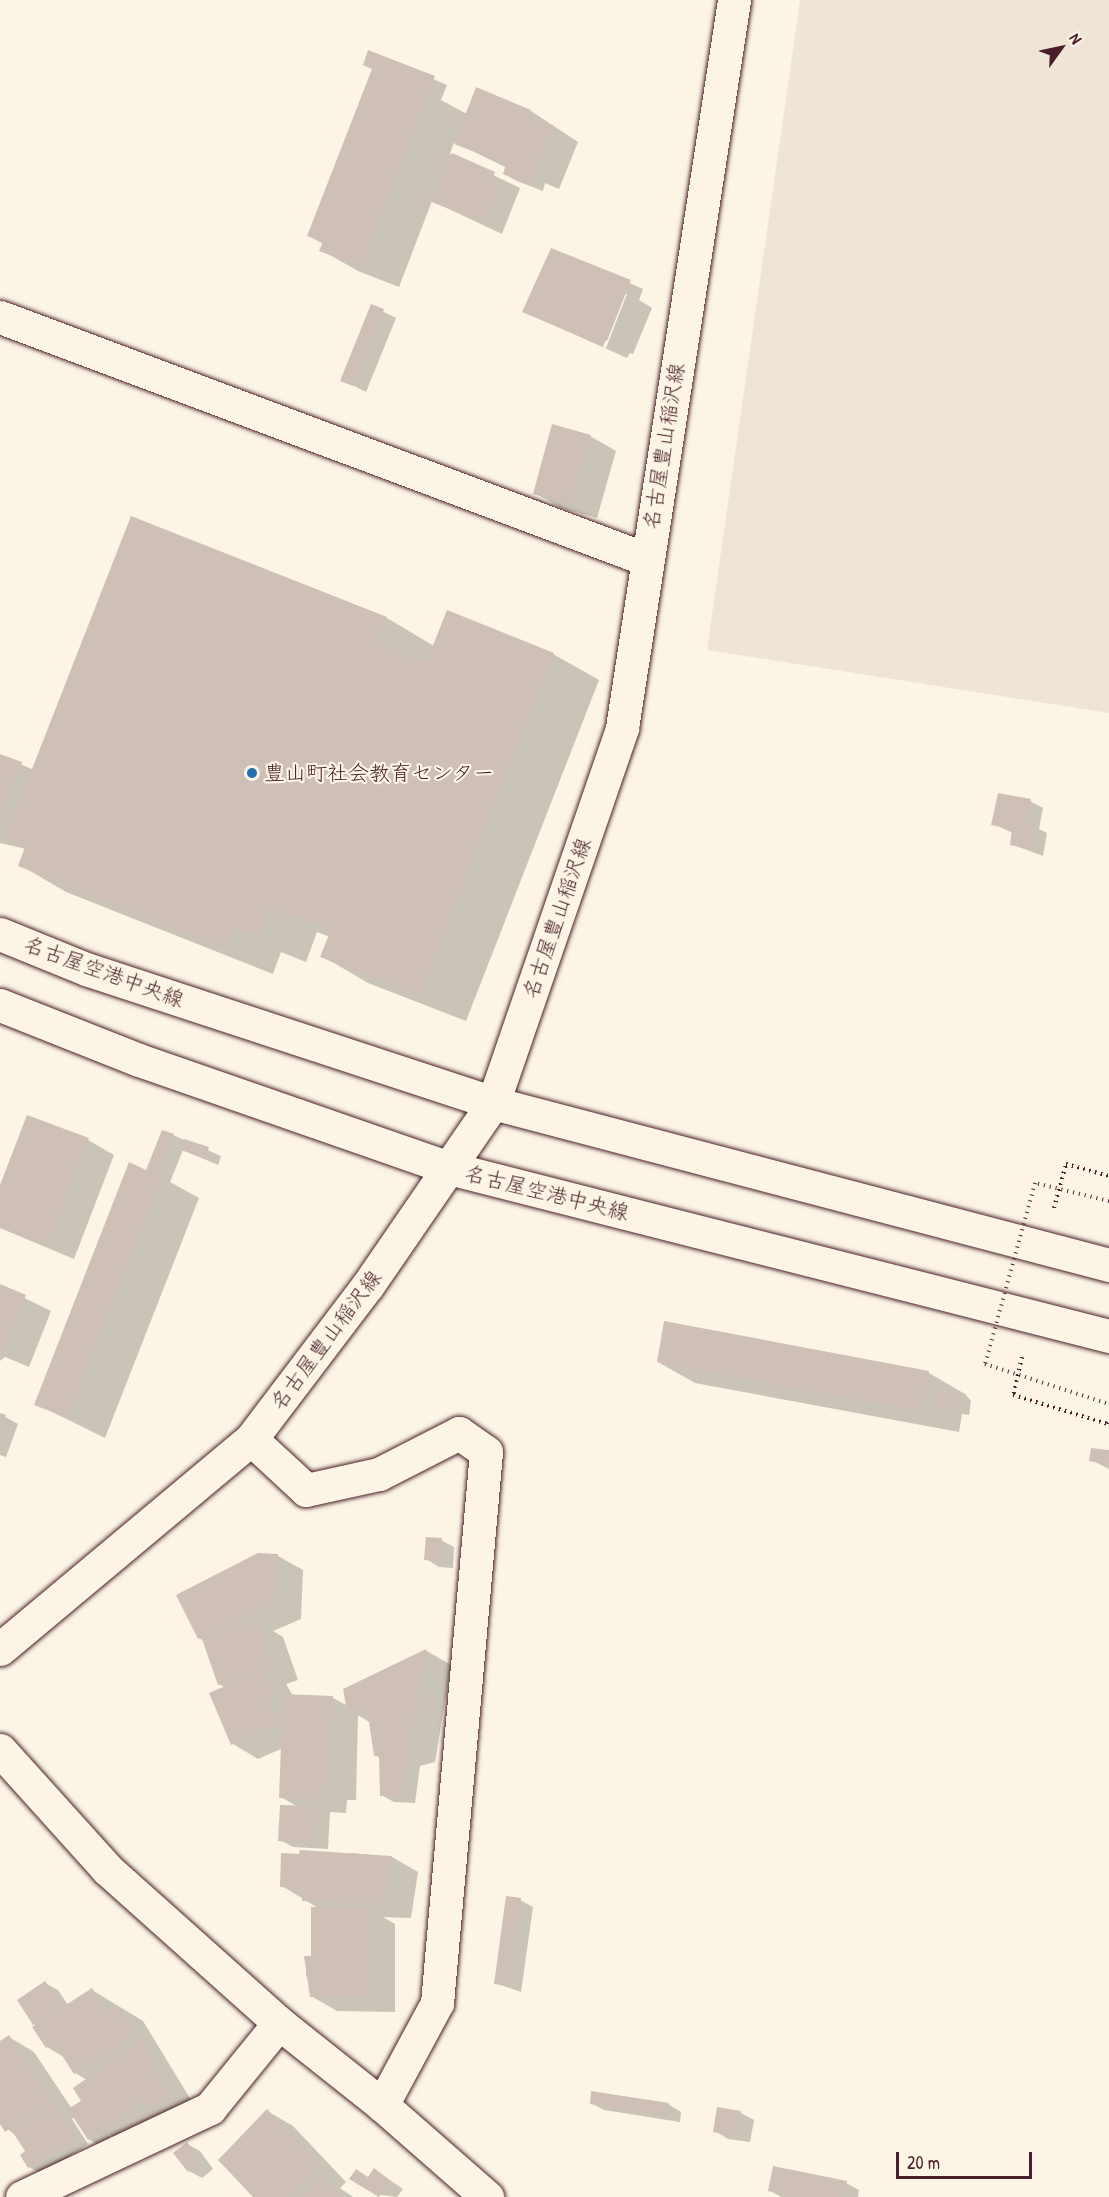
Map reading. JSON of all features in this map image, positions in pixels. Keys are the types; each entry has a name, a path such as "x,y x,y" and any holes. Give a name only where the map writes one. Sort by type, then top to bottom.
{"main road":[{"name":"名古屋豊山稲沢線","path":"0,1649 251,1439 368,1285 493,1103 622,728 646,559 734,0"},
{"path":"0,317 646,559"},
{"name":"名古屋空港中央線","path":"0,934 86,969 493,1103 1109,1265"},
{"name":"名古屋空港中央線","path":"0,1005 139,1060 449,1168 1109,1336"},
{"path":"251,1439 306,1490 379,1474 459,1432 486,1452 437,2003 382,2105"},
{"path":"0,1750 107,1869 279,2023 382,2105 488,2197"},
{"path":"22,2197 210,2108 279,2023"},
{"path":"0,2179 13,2197"}],"path":[{"path":"1052,1215 1066,1164 1109,1176"},
{"path":"1109,1201 1035,1183 985,1364 1109,1404"},
{"path":"1022,1356 1013,1395 1108,1424 1109,1420"}],"shaded area":[{"path":"800,0 1109,0 1109,713 707,650"}],"building":[{"path":"368,50 435,76 362,267 319,251 323,242 307,236 372,69 363,65"},
{"path":"476,87 531,110 529,116 553,126 530,185 503,174 506,164 454,144"},
{"path":"452,153 495,172 491,182 501,186 488,220 478,216 476,220 432,202"},
{"path":"551,248 631,280 607,341 603,339 601,345 522,312"},
{"path":"371,304 384,309 353,386 340,381"},
{"path":"552,424 591,435 571,505 533,494"},
{"path":"131,516 387,617 377,643 426,663 447,610 554,653 420,996 320,957 331,930 271,907 260,937 235,927 227,949 18,866 25,847 5,838"},
{"path":"0,754 22,762 0,821"},
{"path":"998,793 1031,799 1026,823 1034,824 1030,849 1010,845 1012,829 991,825"},
{"path":"27,1115 89,1138 48,1245 0,1227 0,1185"},
{"path":"162,1130 174,1134 158,1174 163,1176 68,1418 34,1405 129,1162 146,1170"},
{"path":"184,1139 209,1147 205,1159 181,1150"},
{"path":"0,1284 26,1295 3,1353 0,1352"},
{"path":"664,1321 929,1371 922,1412 657,1362"},
{"path":"935,1390 958,1393 956,1409 933,1406"},
{"path":"0,1413 6,1415 0,1432"},
{"path":"1091,1448 1109,1450 1109,1464 1089,1461"},
{"path":"426,1537 442,1538 441,1561 424,1560"},
{"path":"258,1553 278,1554 275,1604 198,1639 176,1595"},
{"path":"257,1620 273,1666 218,1685 202,1639"},
{"path":"426,1649 402,1796 380,1796 379,1755 374,1756 368,1714 362,1716 360,1708 347,1711 343,1689"},
{"path":"263,1670 275,1695 267,1699 278,1724 231,1745 209,1693"},
{"path":"283,1694 333,1696 331,1786 322,1786 321,1799 279,1798"},
{"path":"280,1805 317,1806 316,1843 278,1841"},
{"path":"300,1850 392,1856 386,1904 302,1901 302,1888 280,1887 281,1853 299,1854"},
{"path":"506,1896 521,1898 509,1986 494,1984"},
{"path":"311,1907 370,1908 369,1998 310,1997 304,1956 311,1956"},
{"path":"45,1981 62,2005 33,2025 17,2000"},
{"path":"92,1988 107,2012 117,2005 136,2034 74,2074 54,2043 46,2048 32,2027"},
{"path":"9,2035 52,2101 5,2132 0,2124 0,2041"},
{"path":"142,2040 170,2097 150,2110 144,2101 88,2140 68,2109 81,2101 73,2088"},
{"path":"591,2091 669,2103 667,2116 590,2104"},
{"path":"54,2103 76,2137 28,2168 20,2155 25,2151 12,2131"},
{"path":"717,2107 741,2111 738,2136 713,2132"},
{"path":"267,2109 321,2167 290,2197 253,2197 218,2160"},
{"path":"187,2142 201,2161 188,2172 173,2153"},
{"path":"773,2166 847,2181 844,2197 798,2197 768,2191"},
{"path":"374,2168 391,2181 379,2197 349,2179 356,2169 368,2177"},
{"path":"323,2176 343,2197 300,2197"}],"place":[{"name":"豊山町社会教育センター","path":"252,773"}]}
